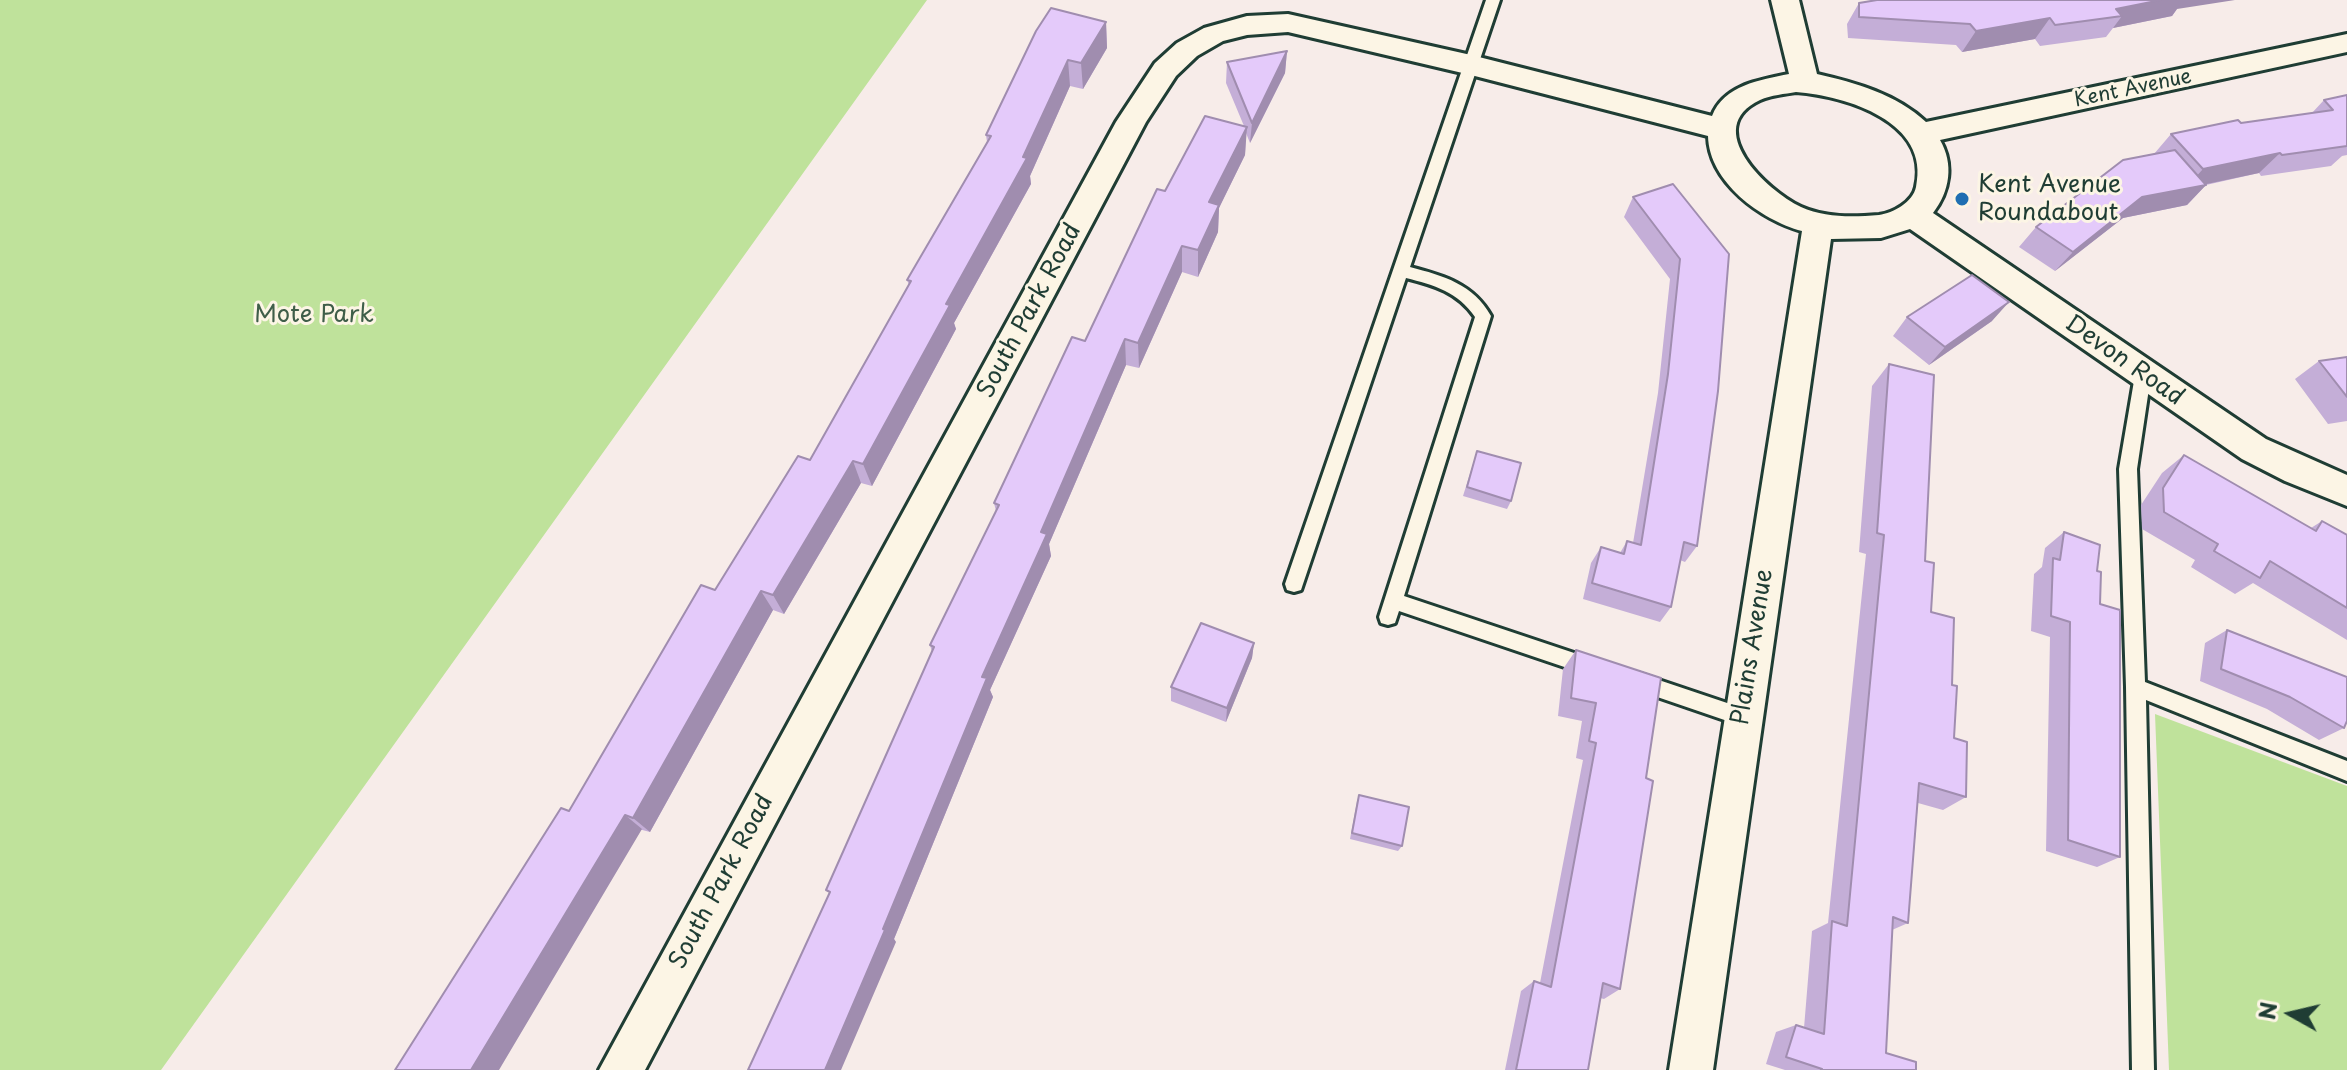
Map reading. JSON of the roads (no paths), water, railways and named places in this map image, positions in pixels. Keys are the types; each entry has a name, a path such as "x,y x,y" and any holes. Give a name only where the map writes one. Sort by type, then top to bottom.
{"street":[{"path":"1785,0 1805,82"},
{"name":"South Park Road","path":"621,1070 1097,187 1149,93 1174,57 1188,46 1221,30 1265,23 1313,28 1722,129"},
{"name":"Kent Avenue","path":"1918,134 2347,43"},
{"path":"1805,82 1844,88 1897,113 1918,134 1931,156 1934,178 1927,198 1911,214 1892,223 1870,228 1818,225 1783,213 1749,190 1726,157 1722,129 1734,106 1750,94 1779,84 1805,82"},
{"name":"Devon Road","path":"1911,214 1952,239 2143,375 2254,449 2347,491"},
{"name":"Plains Avenue","path":"1691,1070 1818,225"}],"lane":[{"path":"1294,584 1493,0"},
{"path":"1399,270 1452,285 1473,299 1483,316 1390,609 1613,674 1742,717"},
{"path":"2143,375 2128,469 2136,687 2143,1070"},
{"path":"2136,687 2347,771"}],"place":[{"name":"Kent Avenue Roundabout","path":"1962,199"}],"park label":[{"name":"Mote Park","path":"314,315"}]}
